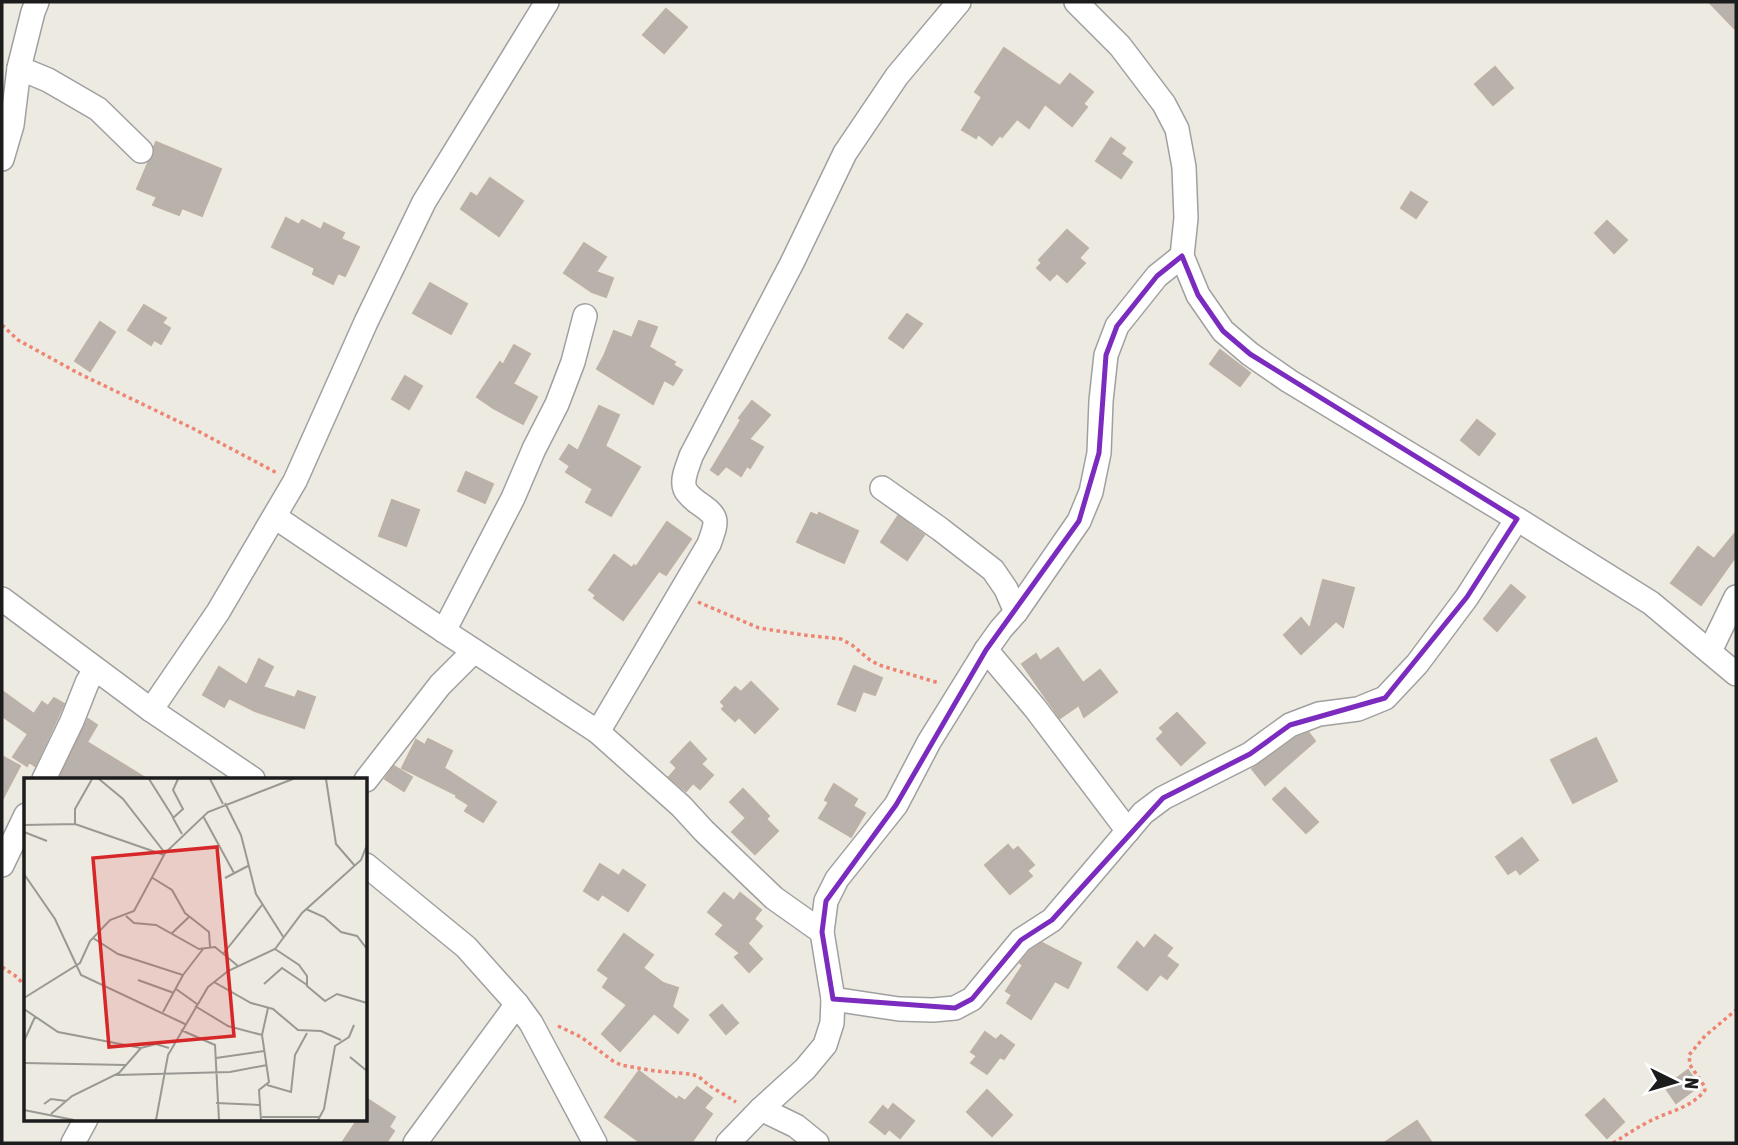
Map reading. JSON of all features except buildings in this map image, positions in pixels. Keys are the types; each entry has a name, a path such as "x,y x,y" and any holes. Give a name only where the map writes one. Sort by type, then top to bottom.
{"street":[{"path":"2,159 12,125 19,68 37,2"},
{"path":"151,710 218,612 275,517 295,481 366,322 424,202 547,2"},
{"path":"598,732 709,544 716,526 710,512 691,498 684,488 684,477 691,456 792,264 845,153 897,76 959,2"},
{"path":"1076,2 1120,46 1164,104 1177,129 1184,167 1186,218 1182,256 1198,295 1223,331 1289,381 1651,603 1728,663"},
{"path":"19,68 48,80 98,109 141,151"},
{"path":"728,1143 805,1069 825,1045 832,1023 833,999 822,932 826,901 837,879 896,805 929,742 986,650 1016,612 1079,521 1091,492 1099,453 1106,355 1117,326 1157,276 1182,256"},
{"path":"444,631 513,498 557,404 573,362 585,316"},
{"path":"882,488 993,570 1006,589 1016,612"},
{"path":"275,517 598,732 681,806 774,898 822,932"},
{"path":"833,999 899,1009 933,1010 955,1008 971,999 1021,940 1052,920 1143,813 1163,798 1251,754 1290,725 1319,714 1358,709 1385,698 1417,664 1467,597 1517,519"},
{"path":"1728,663 1736,597"},
{"path":"2,599 151,710 252,778"},
{"path":"986,650 1042,717 1128,831"},
{"path":"368,778 440,685 474,651"},
{"path":"44,778 95,668"},
{"path":"2,865 24,820"},
{"path":"368,867 467,947 519,1007 531,1023 595,1143"},
{"path":"415,1143 519,1007"},
{"path":"758,1112 796,1126 817,1143"},
{"path":"73,1143 85,1120"}],"path":[{"path":"2,325 18,340 78,373 295,481"},
{"path":"679,595 759,628 841,639 879,664 962,689"},
{"path":"2,968 24,985"},
{"path":"519,1007 581,1037 621,1065 698,1076 710,1086 758,1112"},
{"path":"1613,1143 1647,1122 1699,1098 1705,1087 1690,1065 1689,1055 1705,1036 1736,1010"}],"highlighted area":[{"path":"1182,256 1198,295 1223,331 1250,354 1517,519 1467,597 1385,698 1290,725 1250,754 1163,798 1052,920 1021,940 972,999 955,1008 833,999 822,932 826,901 896,805 986,650 1079,521 1099,453 1106,355 1117,326 1157,276"}]}
